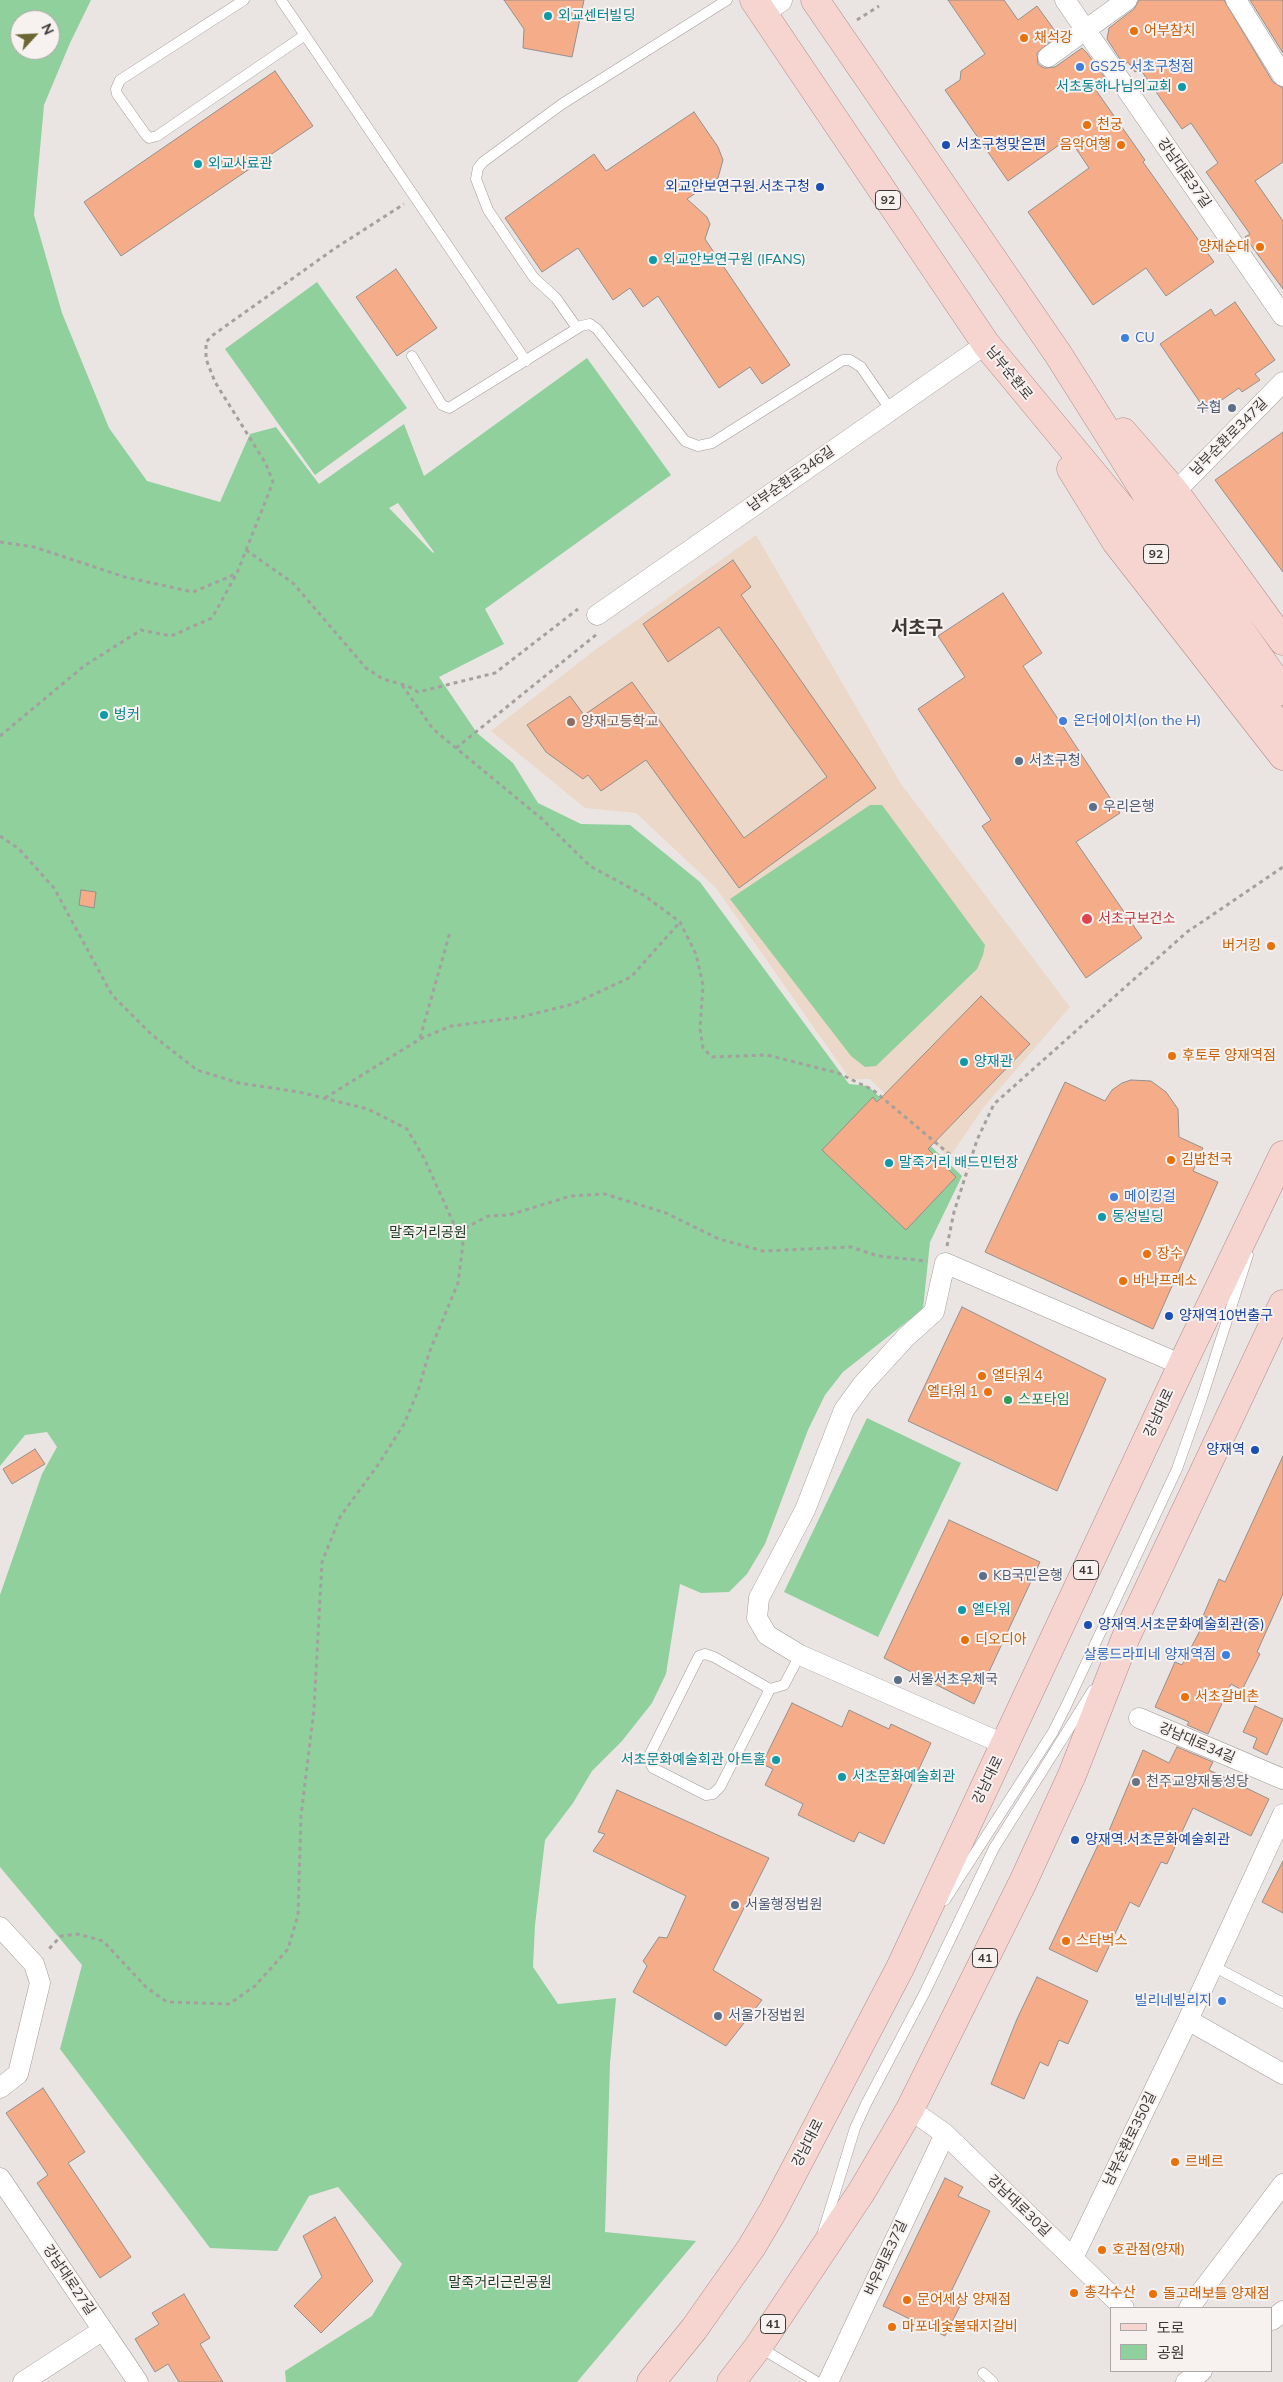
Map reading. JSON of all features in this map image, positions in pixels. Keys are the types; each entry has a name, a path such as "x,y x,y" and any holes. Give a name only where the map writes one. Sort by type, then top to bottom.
{"main road":[{"name":"92","path":"815,0 1058,354 1157,511 1283,691"},
{"name":"남부순환로","path":"765,4 986,344 1134,523 1283,732"},
{"path":"1058,354 1175,492 1283,641"},
{"path":"1018,385 1116,542 1283,756"},
{"path":"1249,714 1283,764"},
{"name":"강남대로","path":"651,2382 694,2330 751,2248 781,2195 900,1968 1278,1164"},
{"name":"41","path":"731,2382 758,2347 862,2191 910,2109 1023,1882 1072,1775 1126,1637 1281,1315"}],"street":[{"name":"강남대로37길","path":"1065,0 1283,316"},
{"path":"1048,57 1127,0"},
{"path":"1236,0 1283,76"},
{"name":"남부순환로346길","path":"597,615 890,409 986,344"},
{"name":"남부순환로347길","path":"1175,492 1283,382"},
{"path":"1006,1745 800,1655 767,1635 757,1618 759,1598 805,1510 844,1410 863,1384 906,1337 934,1312 945,1263 1182,1365"},
{"name":"강남대로34길","path":"1139,1718 1283,1779"},
{"name":"남부순환로350길","path":"1073,2258 1188,2020 1283,1814"},
{"path":"0,1927 34,1964 40,1983 18,2074 0,2088"},
{"path":"1188,2020 1283,2074"},
{"name":"강남대로30길","path":"910,2109 944,2134 1123,2307"},
{"name":"바우뫼로37길","path":"828,2382 944,2134"},
{"name":"강남대로27길","path":"0,2178 138,2382"},
{"path":"1190,2307 1283,2184"},
{"path":"23,2382 103,2330"}],"lane":[{"path":"244,0 120,80 116,89 117,94 146,136 149,138 157,136 304,35"},
{"path":"281,0 526,361"},
{"path":"577,328 556,298 534,278 488,210 476,179 478,168 483,162 562,104 727,0"},
{"path":"412,356 442,405 449,408 577,328 588,324 595,327 684,441 694,445 705,446 712,443 843,360 850,360 861,367 890,409"},
{"path":"900,1968 1047,1741 1071,1695 1177,1468 1202,1398 1278,1164"},
{"path":"813,2264 855,2128 866,2104 924,1994 994,1848 1126,1637"},
{"path":"770,1689 720,1786 713,1794 706,1795 653,1768 649,1761 650,1754 699,1656 706,1654 714,1656 770,1689 784,1685 800,1655"},
{"path":"1213,1966 1283,2003"},
{"path":"758,2347 817,2382"},
{"path":"983,2374 993,2382"}],"path":[{"path":"0,736 84,666 141,630 171,636 212,618 237,573 272,486 273,478 215,382 206,359 206,342 213,334 334,249 414,197"},
{"path":"0,542 34,547 125,577 193,592 237,573"},
{"path":"246,550 293,582 366,668 383,679 408,686 418,692 495,673 581,606 597,615 597,634 456,748"},
{"path":"402,685 433,729 542,819 590,866 646,896 680,922 696,954 703,985 700,1029 703,1048 712,1056 767,1055 838,1073 873,1090 948,1153 970,1166"},
{"path":"0,836 19,849 54,888 112,995 152,1034 197,1070 238,1083 325,1098 368,1109 406,1129 426,1160 458,1232 488,1216 508,1215 571,1196 605,1194 666,1213 720,1239 763,1251 851,1247 878,1256 945,1263 945,1253 954,1212 977,1140 994,1104 1187,932 1283,867"},
{"path":"325,1098 420,1039 451,1026 521,1017 573,1004 631,977 680,922"},
{"path":"420,1039 450,932"},
{"path":"34,1964 61,1936 78,1934 102,1942 146,1987 167,2002 229,2004 256,1986 288,1949 298,1915 301,1816 314,1709 322,1562 340,1517 380,1462 404,1424 418,1391 429,1353 458,1283 463,1244 426,1160"}],"shaded area":[{"path":"756,535 901,784 1070,1007 983,1108 949,1158 870,1079 850,1079 716,888 636,813 585,808 491,731 595,650"}],"green space":[{"name":"말죽거리공원","path":"0,0 91,0 70,43 44,105 34,215 62,313 109,428 147,481 220,502 250,434 276,427 319,484 404,424 424,476 587,358 671,475 485,609 504,644 439,677 477,733 513,763 538,803 581,824 630,825 700,882 849,1084 868,1086 962,1176 930,1242 923,1309 843,1372 825,1395 808,1430 765,1544 747,1574 729,1592 701,1593 680,1584 666,1674 652,1703 622,1741 592,1771 573,1803 545,1840 535,1925 533,1967 558,2004 616,1998 610,2063 605,2232 696,2241 577,2382 286,2382 285,2371 372,2316 402,2264 338,2187 309,2196 277,2251 210,2248 60,2049 82,1965 0,1867 0,1595 42,1474 57,1447 47,1432 25,1435 0,1466","holes":["398,503 433,553 389,508"]},
{"path":"317,282 407,408 315,475 225,349"},
{"path":"870,805 882,805 985,945 977,969 876,1066 865,1067 851,1056 730,899"},
{"path":"867,1418 961,1463 878,1637 784,1592"}],"building":[{"name":"외교센터빌딩","path":"504,0 584,0 572,57 523,48 524,29"},
{"path":"948,0 1004,0 1018,20 1037,6 1058,35 1037,53 1038,64 1044,68 1055,67 1082,48 1105,78 1093,86 1145,160 1143,162 1214,262 1166,296 1146,268 1093,305 1028,212 1089,168 1069,138 1008,181 945,90 960,80 961,71 985,54"},
{"path":"1139,0 1224,0 1273,82 1283,88 1283,162 1255,181 1283,221 1283,289 1245,237 1250,234 1206,172 1218,163 1191,123 1182,129 1140,69 1135,72 1128,62 1124,65 1107,39 1109,28 1134,9"},
{"path":"1250,0 1283,0 1283,53"},
{"name":"외교사료관","path":"275,71 313,126 121,256 84,202"},
{"name":"외교안보연구원 (IFANS)","path":"694,112 718,147 723,160 718,178 687,199 707,217 710,224 705,239 790,365 762,384 750,367 719,388 658,296 643,307 630,288 613,300 578,248 542,272 505,218 594,154 606,171"},
{"path":"396,269 437,328 397,356 356,297"},
{"path":"1235,302 1275,360 1255,374 1260,380 1242,392 1239,388 1206,411 1160,344 1211,309 1215,316"},
{"path":"1283,432 1283,572 1215,480"},
{"name":"양재고등학교","path":"733,560 751,587 741,595 876,788 739,888 646,760 601,791 588,775 583,779 546,752 527,725 570,696 584,715 632,682 744,838 827,777 719,627 668,662 643,624"},
{"name":"서초구청","path":"1003,593 1042,653 1023,666 1120,813 1076,842 1142,938 1086,978 982,826 991,820 918,709 965,677 938,636"},
{"path":"81,890 96,892 94,908 79,905"},
{"path":"981,996 1030,1044 928,1149 956,1177 906,1230 822,1150 873,1097 877,1102"},
{"name":"동성빌딩","path":"1131,1080 1151,1081 1166,1092 1178,1109 1179,1137 1203,1148 1193,1171 1218,1182 1153,1329 985,1252 1065,1082 1105,1101 1112,1090 1122,1083"},
{"name":"스포타임","path":"962,1307 1106,1379 1057,1491 908,1421"},
{"path":"35,1449 45,1464 12,1484 3,1469"},
{"path":"1283,1456 1283,1594 1257,1652 1260,1654 1242,1690 1231,1684 1208,1734 1187,1725 1189,1722 1155,1707 1175,1662 1182,1665 1207,1617 1203,1616 1219,1579 1225,1582"},
{"name":"엘타워","path":"949,1520 1040,1562 974,1704 884,1658"},
{"name":"서초문화예술회관","path":"792,1703 842,1727 849,1710 889,1729 891,1724 931,1743 884,1844 859,1832 854,1842 798,1815 803,1804 765,1785 773,1769 762,1764"},
{"path":"1255,1706 1283,1719 1267,1755 1253,1748 1257,1738 1243,1732"},
{"path":"1177,1747 1213,1762 1209,1770 1269,1799 1251,1836 1193,1808 1167,1864 1161,1862 1139,1907 1130,1902 1097,1972 1049,1949 1099,1843 1103,1845 1143,1750 1169,1763"},
{"path":"617,1790 769,1858 713,1970 762,2000 726,2046 633,1992 647,1966 643,1961 659,1937 667,1938 686,1896 593,1851 605,1834 598,1832"},
{"path":"1283,1861 1283,1913 1262,1902"},
{"path":"1037,1977 1088,2001 1068,2044 1059,2040 1048,2066 1040,2062 1024,2099 991,2084 1017,2019"},
{"path":"43,2088 85,2152 68,2163 131,2257 100,2278 37,2183 48,2175 6,2113"},
{"path":"945,2178 963,2187 958,2196 990,2211 947,2300 960,2306 945,2336 883,2306"},
{"path":"335,2217 373,2281 321,2333 294,2306 322,2277 303,2236"},
{"path":"184,2294 210,2338 200,2344 223,2382 179,2382 168,2364 155,2372 135,2339 159,2324 152,2313"}],"place":[{"name":"외교센터빌딩","path":"548,16"},
{"name":"어부참치","path":"1134,31"},
{"name":"채석강","path":"1024,38"},
{"name":"GS25 서초구청점","path":"1080,67"},
{"name":"서초동하나님의교회","path":"1182,87"},
{"name":"천궁","path":"1087,125"},
{"name":"서초구청맞은편","path":"946,145"},
{"name":"음악여행","path":"1121,145"},
{"name":"외교사료관","path":"198,164"},
{"name":"외교안보연구원.서초구청","path":"820,187"},
{"name":"양재순대","path":"1260,247"},
{"name":"외교안보연구원 (IFANS)","path":"653,260"},
{"name":"CU","path":"1125,338"},
{"name":"수협","path":"1232,408"},
{"name":"벙커","path":"104,715"},
{"name":"온더에이치(on the H)","path":"1063,721"},
{"name":"양재고등학교","path":"571,722"},
{"name":"서초구청","path":"1019,761"},
{"name":"우리은행","path":"1093,807"},
{"name":"서초구보건소","path":"1087,919"},
{"name":"버거킹","path":"1271,946"},
{"name":"후토루 양재역점","path":"1172,1056"},
{"name":"양재관","path":"964,1062"},
{"name":"김밥천국","path":"1171,1160"},
{"name":"말죽거리 배드민턴장","path":"889,1163"},
{"name":"메이킹걸","path":"1114,1197"},
{"name":"동성빌딩","path":"1102,1217"},
{"name":"장수","path":"1147,1254"},
{"name":"바나프레소","path":"1123,1281"},
{"name":"양재역10번출구","path":"1169,1316"},
{"name":"엘타워 4","path":"982,1376"},
{"name":"엘타워 1","path":"988,1392"},
{"name":"스포타임","path":"1008,1400"},
{"name":"양재역","path":"1255,1450"},
{"name":"KB국민은행","path":"983,1576"},
{"name":"엘타워","path":"962,1610"},
{"name":"양재역.서초문화예술회관(중)","path":"1088,1625"},
{"name":"디오디아","path":"965,1640"},
{"name":"살롱드라피네 양재역점","path":"1226,1655"},
{"name":"서울서초우체국","path":"898,1680"},
{"name":"서초갈비촌","path":"1185,1697"},
{"name":"서초문화예술회관 아트홀","path":"776,1760"},
{"name":"서초문화예술회관","path":"842,1777"},
{"name":"천주교양재동성당","path":"1136,1782"},
{"name":"양재역.서초문화예술회관","path":"1075,1840"},
{"name":"서울행정법원","path":"735,1905"},
{"name":"스타벅스","path":"1066,1941"},
{"name":"빌리네빌리지","path":"1222,2001"},
{"name":"서울가정법원","path":"718,2016"},
{"name":"르베르","path":"1175,2162"},
{"name":"호관점(양재)","path":"1102,2250"},
{"name":"총각수산","path":"1074,2293"},
{"name":"돌고래보틀 양재점","path":"1153,2294"},
{"name":"문어세상 양재점","path":"907,2300"},
{"name":"마포네숯불돼지갈비","path":"892,2327"}],"district":[{"name":"서초구","path":"917,628"}],"park label":[{"name":"말죽거리근린공원","path":"500,2283"}]}
